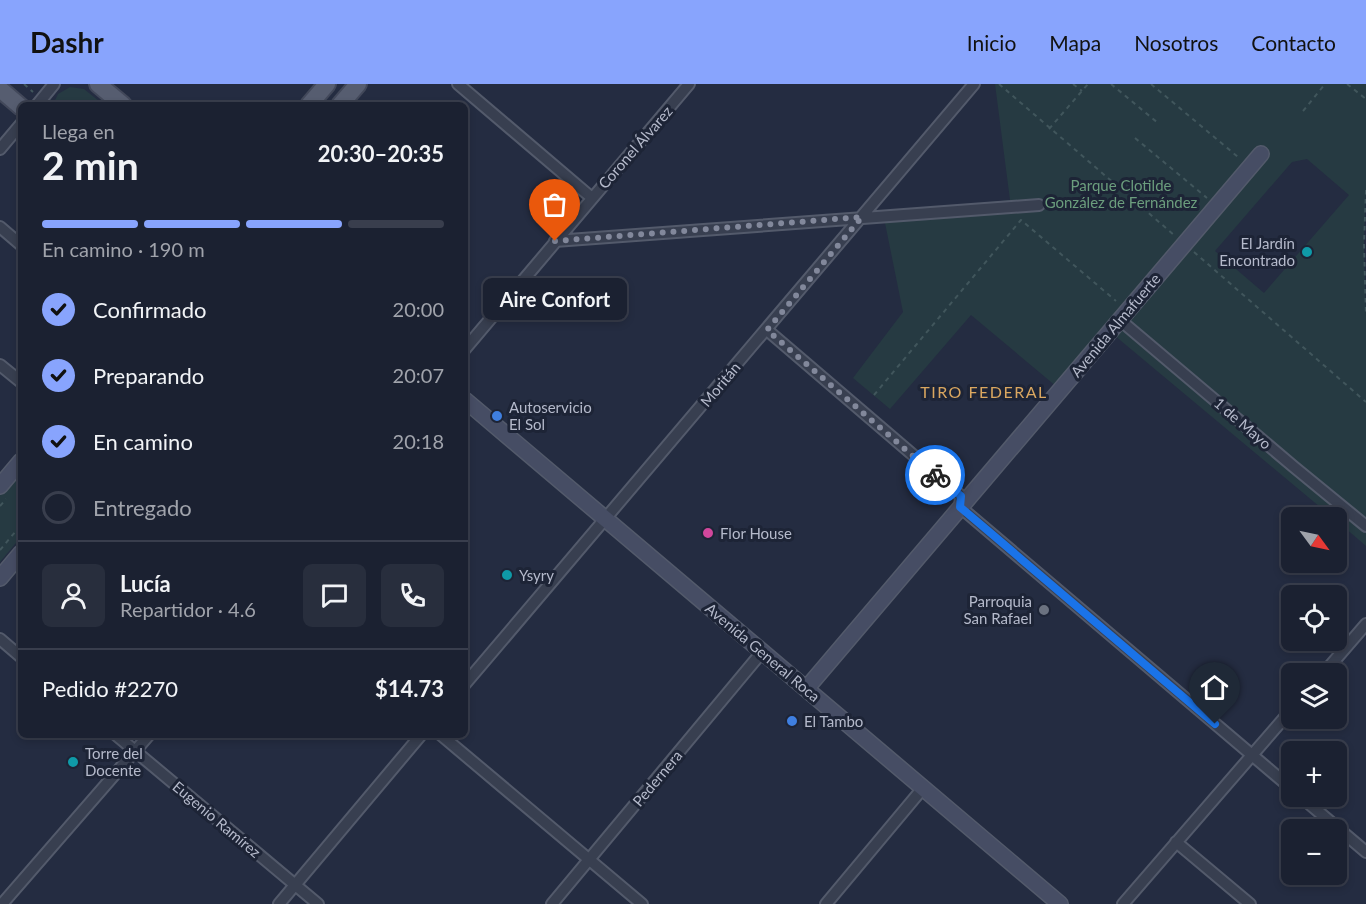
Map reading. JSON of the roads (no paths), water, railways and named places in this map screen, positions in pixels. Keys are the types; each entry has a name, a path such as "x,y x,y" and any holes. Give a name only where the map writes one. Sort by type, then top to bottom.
{"main road":[{"path":"98,84 119,102"},
{"path":"312,102 327,84"},
{"path":"343,102 358,84"},
{"path":"0,89 18,104"},
{"name":"Avenida Almafuerte","path":"806,689 1261,154"},
{"name":"Avenida General Roca","path":"468,403 1060,904"},
{"path":"0,486 18,465"},
{"path":"0,578 18,557"}],"street":[{"path":"39,102 54,84"},
{"path":"458,84 592,198"},
{"name":"Coronel Álvarez","path":"468,345 689,84"},
{"name":"Moritán","path":"468,680 974,84"},
{"path":"0,149 18,128"},
{"path":"555,241 1039,205"},
{"path":"0,227 18,242"},
{"name":"1 de Mayo","path":"1124,315 1294,467 1366,526"},
{"path":"767,330 961,496 960,507 1281,780"},
{"path":"0,365 18,380"},
{"path":"1332,663 1366,624"},
{"path":"0,639 18,654"},
{"name":"Pedernera","path":"552,904 762,652"},
{"path":"1123,904 1281,721"},
{"name":"Eugenio Ramírez","path":"120,738 318,904"},
{"path":"2,904 147,738"},
{"path":"279,904 418,738"},
{"path":"445,738 642,904"},
{"path":"826,904 923,788"},
{"path":"1313,807 1366,852"},
{"path":"1176,842 1250,904"}],"place":[{"name":"Aire Confort","path":"555,241"},
{"name":"El Jardín Encontrado","path":"1307,252"},
{"name":"Autoservicio El Sol","path":"497,416"},
{"name":"Flor House","path":"708,533"},
{"name":"Ysyry","path":"507,575"},
{"name":"Parroquia San Rafael","path":"1044,610"},
{"name":"El Tambo","path":"792,721"},
{"name":"Torre del Docente","path":"73,762"}],"district":[{"name":"TIRO FEDERAL","path":"984,391"}],"park label":[{"name":"Parque Clotilde González de Fernández","path":"1121,194"}]}
